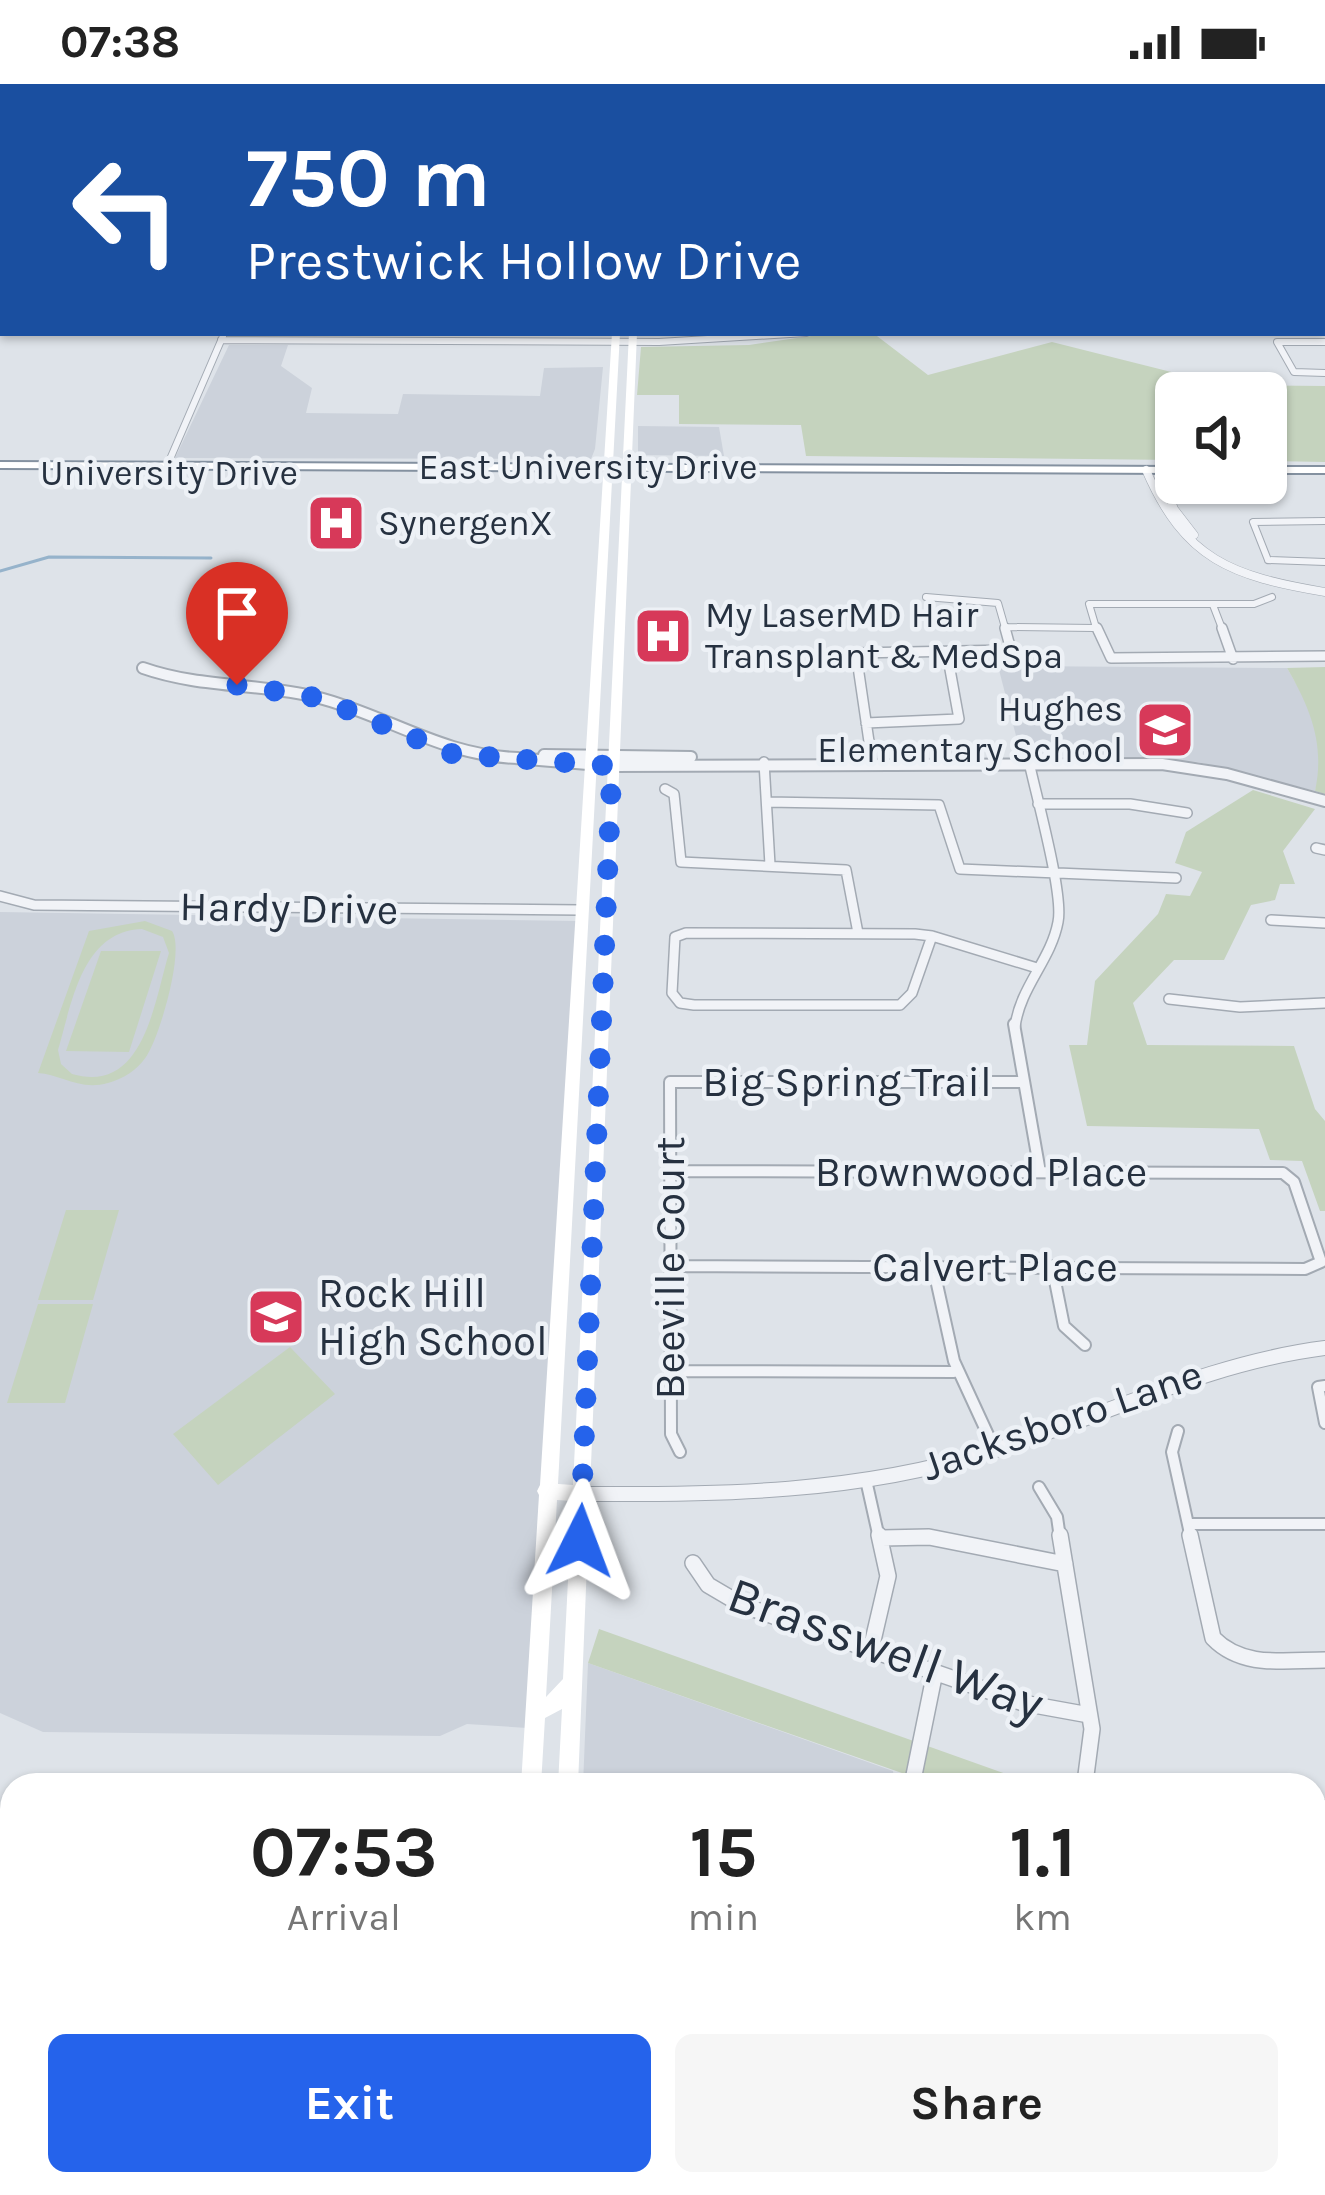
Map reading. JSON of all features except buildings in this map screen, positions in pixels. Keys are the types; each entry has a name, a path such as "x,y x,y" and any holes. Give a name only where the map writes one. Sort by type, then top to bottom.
{"highway":[{"name":"University Drive","path":"0,469 1155,474"},
{"path":"1287,474 1325,474"}],"main road":[{"path":"532,1773 616,337"},
{"path":"569,1773 632,337"},
{"path":"611,400 627,400"},
{"path":"601,577 620,577"},
{"path":"596,655 617,655"},
{"path":"580,910 605,911"},
{"path":"563,1187 595,1187"},
{"path":"546,1491 582,1494"},
{"path":"535,1712 554,1703 573,1682"}],"street":[{"path":"165,470 223,336 771,336"},
{"path":"1325,342 1277,342 1294,372 1325,373"},
{"path":"1170,504 1176,530 1204,553 1249,572 1325,592"},
{"path":"1249,572 1263,572 1268,560 1253,522 1325,521"},
{"path":"1268,560 1325,562"},
{"path":"1272,597 1213,605 1089,604 1108,657 1325,656"},
{"path":"872,763 856,653 1008,652 1007,626 998,603 926,598"},
{"path":"1213,605 1233,659"},
{"path":"1007,626 1094,628"},
{"path":"866,723 956,721 960,713 947,653"},
{"path":"143,668 172,680 319,698 433,748 515,758 1029,762 1196,769 1325,801"},
{"path":"758,762 770,865"},
{"path":"1029,762 1060,918 1016,1006 1014,1024 1040,1172"},
{"path":"665,789 674,794 680,862 846,870 858,933"},
{"path":"766,802 938,805 960,869 1176,878"},
{"path":"1037,804 1130,804 1187,813"},
{"name":"Hardy Drive","path":"0,896 34,905 580,910"},
{"path":"1271,920 1325,923"},
{"path":"932,936 905,1004 680,1003 672,993 675,937 932,936 978,944 1036,968"},
{"path":"1169,999 1240,1007 1325,1003"},
{"name":"Big Spring Trail","path":"670,1082 1023,1082"},
{"name":"Beeville Court","path":"670,1082 670,1434 680,1452"},
{"name":"Brownwood Place","path":"670,1171 1275,1172 1290,1177 1307,1222"},
{"path":"1307,1222 1325,1222"},
{"name":"Calvert Place","path":"670,1266 1320,1267 1307,1222"},
{"path":"933,1266 942,1336 954,1372 994,1450"},
{"path":"1052,1266 1064,1325 1085,1345"},
{"name":"Jacksboro Lane","path":"582,1494 703,1495 866,1480 994,1450 1172,1380 1250,1359 1325,1348"},
{"path":"670,1372 954,1372"},
{"path":"1322,1386 1325,1423"},
{"path":"1178,1431 1172,1452 1213,1639 1228,1657 1325,1660"},
{"path":"866,1480 883,1538 888,1576 871,1649"},
{"path":"1039,1487 1054,1504 1090,1715 1093,1741 1086,1773"},
{"path":"1188,1524 1325,1524"},
{"path":"883,1538 935,1535 1019,1562 1065,1564"},
{"name":"Brasswell Way","path":"693,1563 708,1585 729,1599 1047,1710 1090,1715"},
{"path":"914,1773 935,1672"}],"shaded area":[{"path":"229,345 288,345 281,366 312,388 306,413 398,414 403,394 540,396 544,368 603,367 595,449 591,459 175,458"},
{"path":"638,426 719,427 724,456 638,455"},
{"name":"Hughes Elementary School","path":"998,666 1287,668 1308,704 1324,760 1315,791 1198,762 1021,755"},
{"name":"Rock Hill High School","path":"0,912 577,921 527,1728 467,1724 440,1736 43,1732 0,1713"},
{"path":"588,1663 893,1773 583,1773"}],"green space":[{"path":"877,336 928,375 1052,342 1171,372 1155,372 1155,460 806,456 801,425 679,424 679,395 637,395 641,347"},
{"path":"1287,386 1325,386 1325,462 1287,461"},
{"path":"1325,667 1325,794 1315,791 1314,728 1287,668"},
{"path":"1253,790 1315,809 1283,851 1295,884 1280,884 1275,900 1251,905 1224,960 1174,960 1133,1003 1147,1045 1294,1046 1315,1109 1325,1121 1325,1211 1320,1211 1302,1161 1270,1160 1259,1129 1087,1126 1069,1045 1087,1045 1095,981 1158,914 1166,894 1190,896 1202,872 1175,863 1186,832"},
{"path":"145,921 172,931 175,941 169,993 146,1057 124,1076 98,1085 38,1073 89,931","holes":["142,929 163,937 169,953 142,1040 115,1071 96,1077 72,1074 61,1064 58,1050 75,992 93,956 122,933"]},
{"path":"101,951 161,951 129,1052 66,1051"},
{"path":"66,1210 119,1210 93,1300 38,1300"},
{"path":"38,1304 93,1304 65,1403 7,1403"},
{"path":"290,1347 335,1394 218,1485 173,1434"},
{"path":"599,1629 1003,1773 902,1773 588,1663"}],"waterway":[{"path":"0,571 49,557 211,558"}],"place":[{"name":"SynergenX","path":"336,523"},
{"name":"My LaserMD Hair Transplant & MedSpa","path":"663,636"},
{"name":"Hughes Elementary School","path":"1165,730"},
{"name":"Rock Hill High School","path":"276,1317"}],"route":[{"path":"237,685 319,698 453,754 612,766 580,1541"}]}
